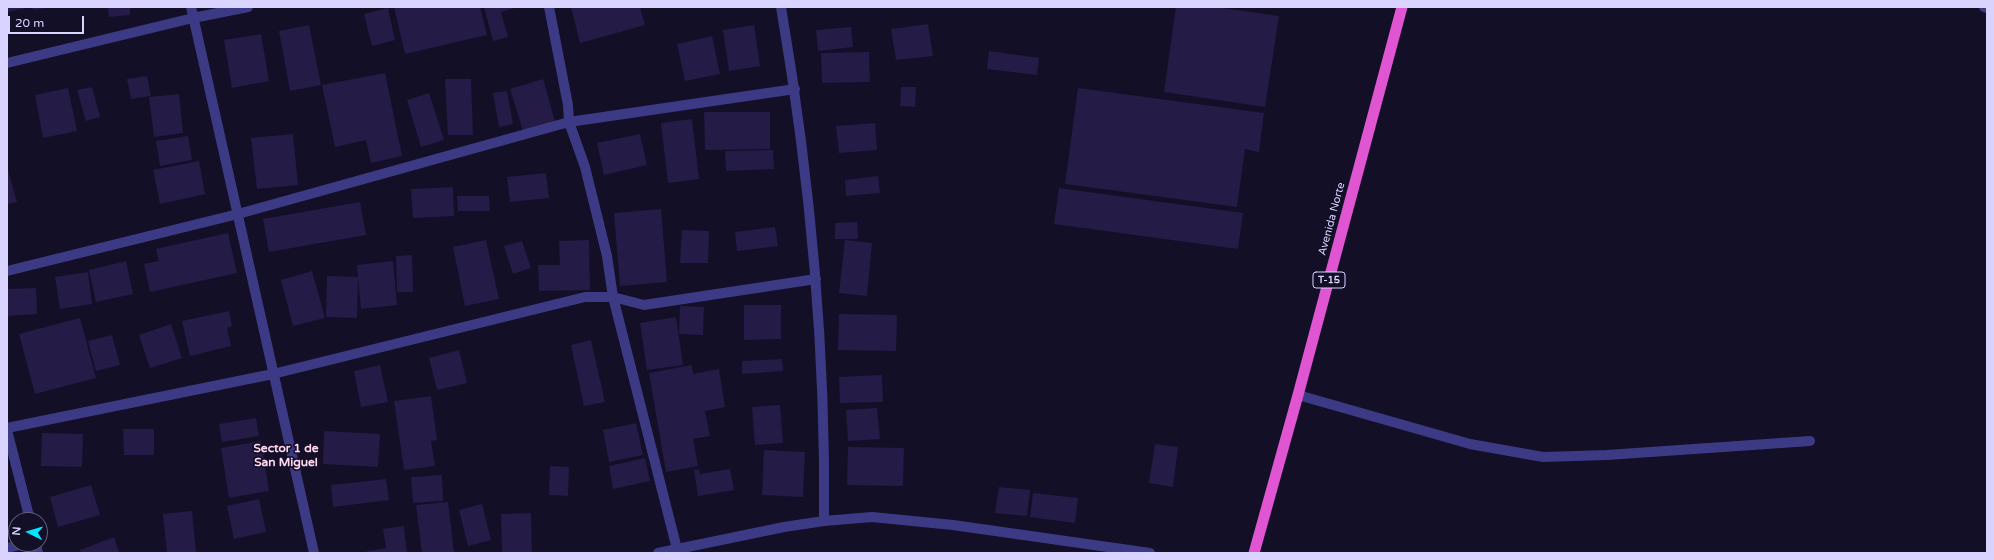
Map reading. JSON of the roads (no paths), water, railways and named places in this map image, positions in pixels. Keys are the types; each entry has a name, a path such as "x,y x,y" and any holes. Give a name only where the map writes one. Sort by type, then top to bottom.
{"highway":[{"name":"Avenida Norte","path":"1254,553 1402,7"}],"street":[{"path":"191,7 314,553"},
{"path":"7,64 193,18 248,7"},
{"path":"549,7 568,105 569,122 585,167 607,256 613,297 678,550"},
{"path":"781,7 795,89 816,279 824,455 824,521"},
{"path":"7,271 238,214 569,122 795,89"},
{"path":"28,512 7,429 273,374 585,296 613,297 644,306 816,279"},
{"path":"1298,395 1470,444 1543,457 1607,455 1810,441"},
{"path":"658,553 784,527 824,521 872,517 953,525 1150,553"}],"district":[{"name":"Sector 1 de San Miguel","path":"286,456"}]}
